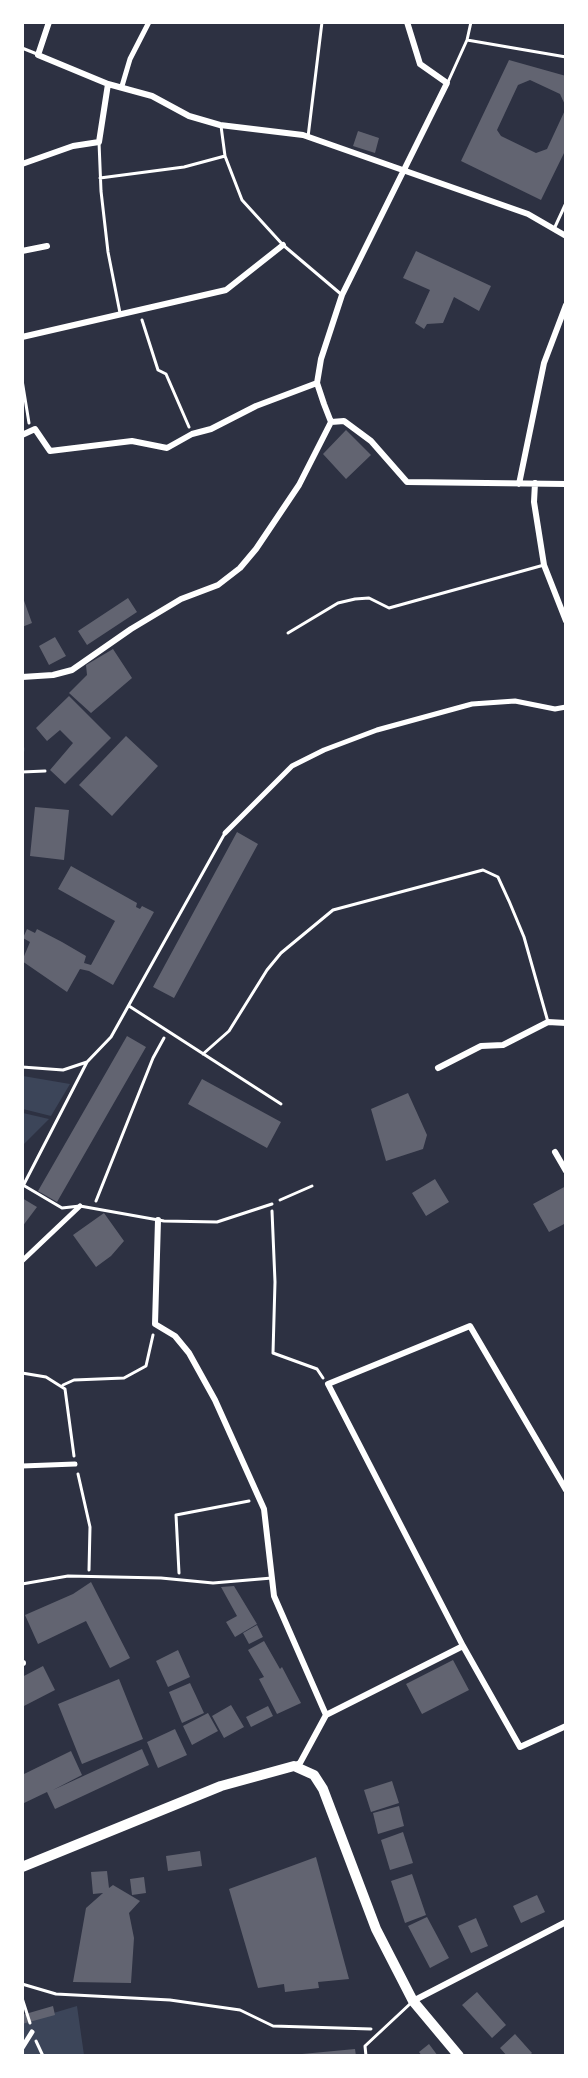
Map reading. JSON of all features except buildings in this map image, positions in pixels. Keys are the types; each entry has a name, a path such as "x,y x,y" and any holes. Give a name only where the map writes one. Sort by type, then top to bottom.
{"main road":[{"path":"22,1867 221,1785 294,1766 314,1775 323,1789 376,1929 413,2001 459,2055"}],"street":[{"path":"49,22 38,55 108,84 152,96 189,116 220,124 303,135 528,213 566,236"},
{"path":"122,86 130,59 149,22"},
{"path":"22,677 53,675 72,670 131,628 181,599 218,585 240,568 283,510 331,422 317,383 326,336 342,295 447,83 420,63 407,22"},
{"path":"22,164 73,146 99,142 108,84"},
{"path":"22,337 139,312 226,290 283,245"},
{"path":"22,252 47,246"},
{"path":"519,484 544,363 566,305"},
{"path":"22,435 35,429 50,451 132,441 167,448 192,434 211,429 256,406 317,383"},
{"path":"331,422 344,421 371,441 407,482 566,484"},
{"path":"535,483 534,502 544,565 566,621"},
{"path":"225,833 292,766 324,750 377,730 472,704 515,701 555,709 566,707"},
{"path":"438,1068 481,1046 503,1045 548,1022 566,1023"},
{"path":"555,1152 566,1171"},
{"path":"22,1262 80,1206"},
{"path":"158,1220 155,1324 175,1336 189,1353 215,1400 260,1498 264,1509 274,1596 282,1620 326,1715"},
{"path":"566,1490 470,1326 328,1384 463,1646 520,1747 566,1726"},
{"path":"22,1466 75,1464"},
{"path":"294,1766 300,1763 326,1715 463,1646"},
{"path":"413,2001 566,1922"},
{"path":"22,2048 32,2032"}],"lane":[{"path":"308,138 322,22"},
{"path":"447,83 467,40 471,22"},
{"path":"467,40 566,57"},
{"path":"23,50 38,55"},
{"path":"220,124 225,156 242,200 283,245 342,295"},
{"path":"99,142 100,178 108,252 120,316"},
{"path":"100,178 184,166 225,156"},
{"path":"554,229 566,203"},
{"path":"288,633 338,603 369,598 389,608 544,565"},
{"path":"22,772 45,771"},
{"path":"225,833 111,1037 87,1062 23,1186 62,1208 80,1206 158,1220 217,1222 272,1204"},
{"path":"203,1054 229,1031 281,952 333,910 483,870 498,877 524,937 548,1022"},
{"path":"129,1006 281,1104"},
{"path":"22,1067 63,1070 87,1062"},
{"path":"22,1584 68,1576 213,1583 272,1578"},
{"path":"366,2055 365,2046 413,2001"}],"path":[{"path":"139,312 158,370 166,374 192,434"},
{"path":"22,380 31,431"},
{"path":"94,1208 153,1058 168,1031"},
{"path":"312,1186 272,1204 275,1252 273,1353 317,1370 328,1384"},
{"path":"62,1385 74,1380 124,1377 146,1366 155,1324"},
{"path":"179,1580 176,1515 260,1498"},
{"path":"22,1984 56,1994 170,2000 240,2010 273,2026 382,2029"},
{"path":"22,1998 32,2032"}],"shaded area":[{"path":"23,1076 70,1084 51,1116 23,1109"},
{"path":"22,1113 49,1119 23,1145"},
{"path":"77,2006 84,2055 23,2056 23,2022"}]}
